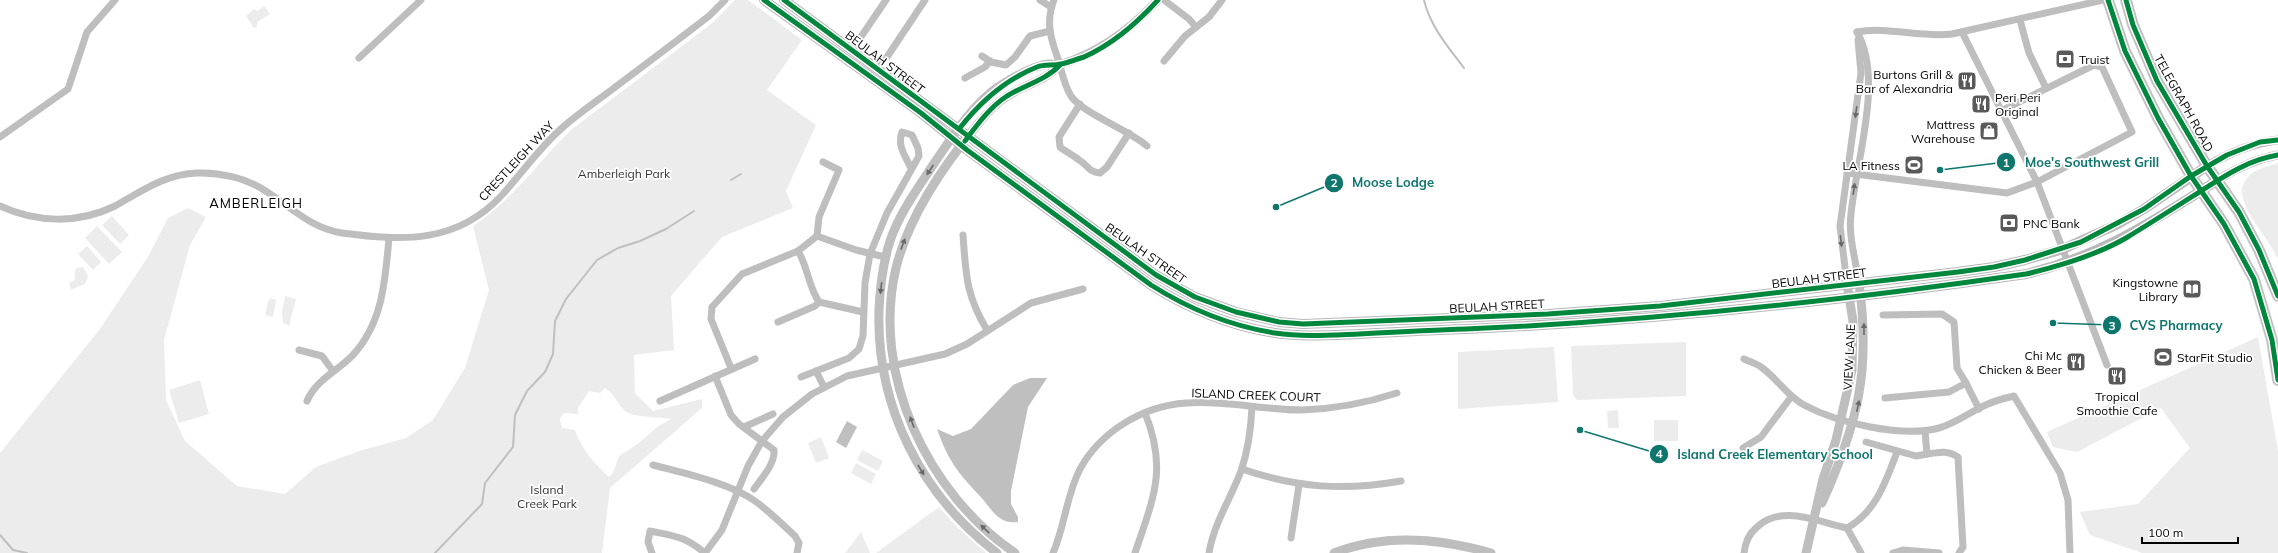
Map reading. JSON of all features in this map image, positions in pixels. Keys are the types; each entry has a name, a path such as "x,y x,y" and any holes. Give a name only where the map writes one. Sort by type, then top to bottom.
{"main road":[{"name":"BEULAH STREET","path":"764,0 1151,285 1189,307 1231,323 1277,333 1310,335 1569,324 1661,318 2026,274 2069,263 2124,239 2218,180"},
{"name":"BEULAH STREET","path":"784,0 1156,275 1195,297 1236,312 1279,322 1304,324 1569,312 1660,306 1994,267 2063,249 2118,224 2144,209 2190,176 2207,166"},
{"path":"2108,0 2116,27 2134,72 2190,176 2224,224 2254,279 2270,333 2278,380"},
{"name":"TELEGRAPH ROAD","path":"2126,0 2136,30 2157,81 2207,166 2218,180 2254,238 2278,296"},
{"path":"1569,312 1569,324"}],"street":[{"path":"0,137 68,89 71,84 80,48 87,32 115,0"},
{"path":"359,58 422,0"},
{"name":"CRESTLEIGH WAY","path":"0,206 34,218 62,220 77,218 112,207 141,189 161,180 185,174 209,173 233,178 254,185 300,217 336,232 406,239 436,235 460,226 482,213 501,196 561,128 709,16 725,0"},
{"path":"852,50 886,0"},
{"path":"870,64 878,62 886,57 925,0"},
{"path":"1040,0 1052,4 1050,31 1064,83 1072,98 1129,133 1147,146"},
{"path":"997,553 958,519 927,479 902,433 889,399 882,368 879,330 880,291 885,257 908,202 959,129 978,106 998,87 1037,67 1048,64 1060,64 1084,56 1115,39 1138,22 1158,0"},
{"path":"1164,0 1189,19 1196,27"},
{"path":"1164,61 1196,27 1208,17 1222,0"},
{"path":"1857,32 1871,30 1935,36 2020,20 2102,0"},
{"path":"2020,20 2029,53 2046,88"},
{"path":"982,56 990,61 1006,65 1015,57 1030,36 1050,31"},
{"path":"1848,284 1840,226 1861,73 1857,32"},
{"path":"1857,32 1861,39 1870,73 1850,221 1859,283"},
{"path":"1962,32 2037,182 2107,365"},
{"path":"965,78 985,67 990,61"},
{"path":"1015,553 970,515 939,475 914,429 902,395 894,365 890,313 893,282 900,254 918,212 961,146 990,110 1006,97 1052,74 1060,64"},
{"path":"1847,173 1995,193 2017,191 2132,132 2102,67 2098,65 2094,65 2001,111"},
{"path":"1080,104 1059,137 1060,147 1079,159 1087,169 1093,173 1100,173 1107,167 1129,133"},
{"name":"BEULAH STREET","path":"2207,166 2227,155 2254,144 2278,140"},
{"name":"BEULAH STREET","path":"2218,180 2236,169 2264,157 2278,155"},
{"path":"731,368 711,319 712,307 742,274 798,251 817,236 819,217 839,170 823,162"},
{"path":"801,377 849,358 859,349 863,336 865,282 870,254 887,213 911,168"},
{"path":"963,235 968,292 976,311 987,330"},
{"path":"817,236 870,254 885,257"},
{"path":"308,401 314,388 357,349 372,326 383,294 389,238"},
{"path":"798,251 802,258 812,292 819,302 863,312"},
{"name":"VIEW LANE","path":"1813,520 1854,422 1864,368 1864,321 1859,283"},
{"name":"VIEW LANE","path":"1806,553 1822,479 1842,418 1852,370 1853,321 1848,284"},
{"path":"652,553 648,542 650,531 682,537 689,540 705,553 722,530 748,466 762,441 783,416 824,387 847,376 944,354 967,344 1031,303 1083,289"},
{"path":"778,322 815,306 819,302"},
{"path":"1883,315 1942,314 1954,322 1957,368 1979,409"},
{"path":"299,350 322,356 333,371"},
{"path":"660,400 731,368 755,359"},
{"path":"1744,360 1760,366 1791,397 1813,409 1854,422 1893,431 1925,431 1957,422 1979,409 2014,396 2054,461 2063,480 2069,514 2070,553"},
{"path":"816,371 824,387"},
{"path":"715,376 727,408 739,424 774,450 775,455 770,466 754,489"},
{"path":"1885,398 1949,392 1966,383"},
{"name":"ISLAND CREEK COURT","path":"1053,553 1060,535 1069,495 1086,460 1100,442 1117,428 1145,413 1165,406 1186,403 1326,409 1347,406 1397,393"},
{"path":"1743,448 1761,437 1791,397"},
{"path":"1209,553 1217,523 1242,469 1247,446 1252,407"},
{"path":"1135,553 1153,501 1158,473 1155,443 1145,413"},
{"path":"744,427 772,414"},
{"path":"1925,431 1927,454"},
{"path":"1866,442 1897,452 1916,456 1943,451 1952,452 1958,457 1963,547 1958,553"},
{"path":"1744,553 1748,538 1753,531 1774,517 1790,515 1847,528 1859,522 1878,498 1897,452"},
{"path":"653,465 692,475 755,500 795,536 799,543 797,553"},
{"path":"1242,469 1268,478 1299,485 1348,488 1401,481"},
{"path":"1291,538 1299,485"},
{"path":"1847,528 1860,553"},
{"path":"1334,553 1371,543 1410,539 1459,544 1491,553"},
{"path":"1893,553 1903,550 1939,553"}],"green space":[{"path":"735,0 748,0 802,40 767,90 816,125 786,191 793,208 722,237 671,296 674,350 634,355 635,393 653,411 702,399 702,408 610,488 602,553 0,553 0,453 100,329 149,255 168,218 188,208 206,217 190,245 164,340 166,400 185,441 237,486 285,494 316,467 359,451 406,438 433,420 465,368 489,290 473,226 500,205 571,130 711,24","holes":["605,388 621,407 628,413 639,416 671,419 657,427 639,443 619,456 613,473 609,477 589,456 581,444 575,430 562,428 560,419 564,413 578,414 578,408 589,391 600,393"]},
{"path":"264,6 270,14 257,22 257,27 254,28 246,16 254,9 257,11"},
{"path":"2278,163 2278,259 2248,211 2242,188 2252,173 2261,168"},
{"path":"112,216 129,235 120,244 102,225"},
{"path":"97,226 122,252 109,264 85,238"},
{"path":"87,246 101,262 93,270 78,254"},
{"path":"83,267 88,276 85,284 71,290 69,283 75,280 75,270"},
{"path":"285,296 296,299 289,326 283,323 282,311"},
{"path":"271,298 276,300 273,317 265,315 268,301"},
{"path":"2258,337 2278,451 2278,553 2142,553 2090,535 2080,512 2138,504 2190,448 2161,408 2077,452 2053,447 2047,432"},
{"path":"1686,342 1686,396 1577,400 1573,395 1571,346"},
{"path":"1554,347 1558,402 1458,409 1458,352"},
{"path":"200,380 209,414 179,423 169,390"},
{"path":"1618,410 1619,428 1608,428 1607,411"},
{"path":"1654,420 1678,420 1678,441 1654,441"},
{"path":"821,437 829,458 816,463 808,443"},
{"path":"862,450 883,461 878,471 857,460"},
{"path":"856,463 876,474 871,484 851,473"},
{"path":"939,507 956,526 986,553 876,553"},
{"path":"861,532 870,553 845,553"}],"shaded area":[{"path":"1030,378 1047,378 1028,407 1011,491 1011,504 1018,517 1018,522 1011,522 1005,521 996,515 965,480 949,457 937,429 953,436 971,429 1013,385"},
{"path":"847,421 857,427 846,448 836,442"}],"waterway":[{"path":"1424,0 1435,27 1464,68"},
{"path":"731,180 741,174"},
{"path":"435,553 482,504 485,483 513,447 515,415 527,391 545,372 553,354 555,321 566,299 597,260 618,248 640,241 666,229 694,211"},
{"path":"0,535 13,550 27,553"}],"cycle path":[{"path":"764,0 921,113 967,150 1151,285 1180,302 1210,315 1242,326 1275,333 1327,335 1606,321 1746,309 1886,293 2026,274 2052,268 2102,250 2135,233 2234,171 2255,161 2278,155"},
{"path":"784,0 1156,275 1195,297 1236,312 1279,322 1303,324 1548,314 1660,306 1994,267 2025,260 2081,242 2144,209 2191,176 2227,155 2260,142 2278,140"},
{"path":"959,129 975,110 1003,85 1037,67 1067,63 1095,52 1124,32 1142,17 1158,0"},
{"path":"2108,0 2125,51 2158,118 2191,176 2224,224 2254,279 2272,340 2278,380"},
{"path":"2126,0 2133,25 2157,81 2207,166 2239,212 2259,250 2278,296"},
{"path":"965,141 984,117 1001,100 1048,75 1060,65"}],"place":[{"name":"Truist","path":"2065,59"},
{"name":"Burtons Grill & Bar of Alexandria","path":"1967,81"},
{"name":"Peri Peri Original","path":"1981,104"},
{"name":"Mattress Warehouse","path":"1989,131"},
{"name":"LA Fitness","path":"1914,165"},
{"name":"Moe's Southwest Grill","path":"1940,170"},
{"name":"Moose Lodge","path":"1276,207"},
{"name":"PNC Bank","path":"2009,223"},
{"name":"Kingstowne Library","path":"2192,289"},
{"name":"CVS Pharmacy","path":"2053,323"},
{"name":"StarFit Studio","path":"2163,357"},
{"name":"Chi Mc Chicken & Beer","path":"2076,362"},
{"name":"Tropical Smoothie Cafe","path":"2117,376"},
{"name":"Island Creek Elementary School","path":"1580,430"}],"district":[{"name":"AMBERLEIGH","path":"256,203"}],"park label":[{"name":"Amberleigh Park","path":"624,173"},
{"name":"Island Creek Park","path":"547,496"}]}
